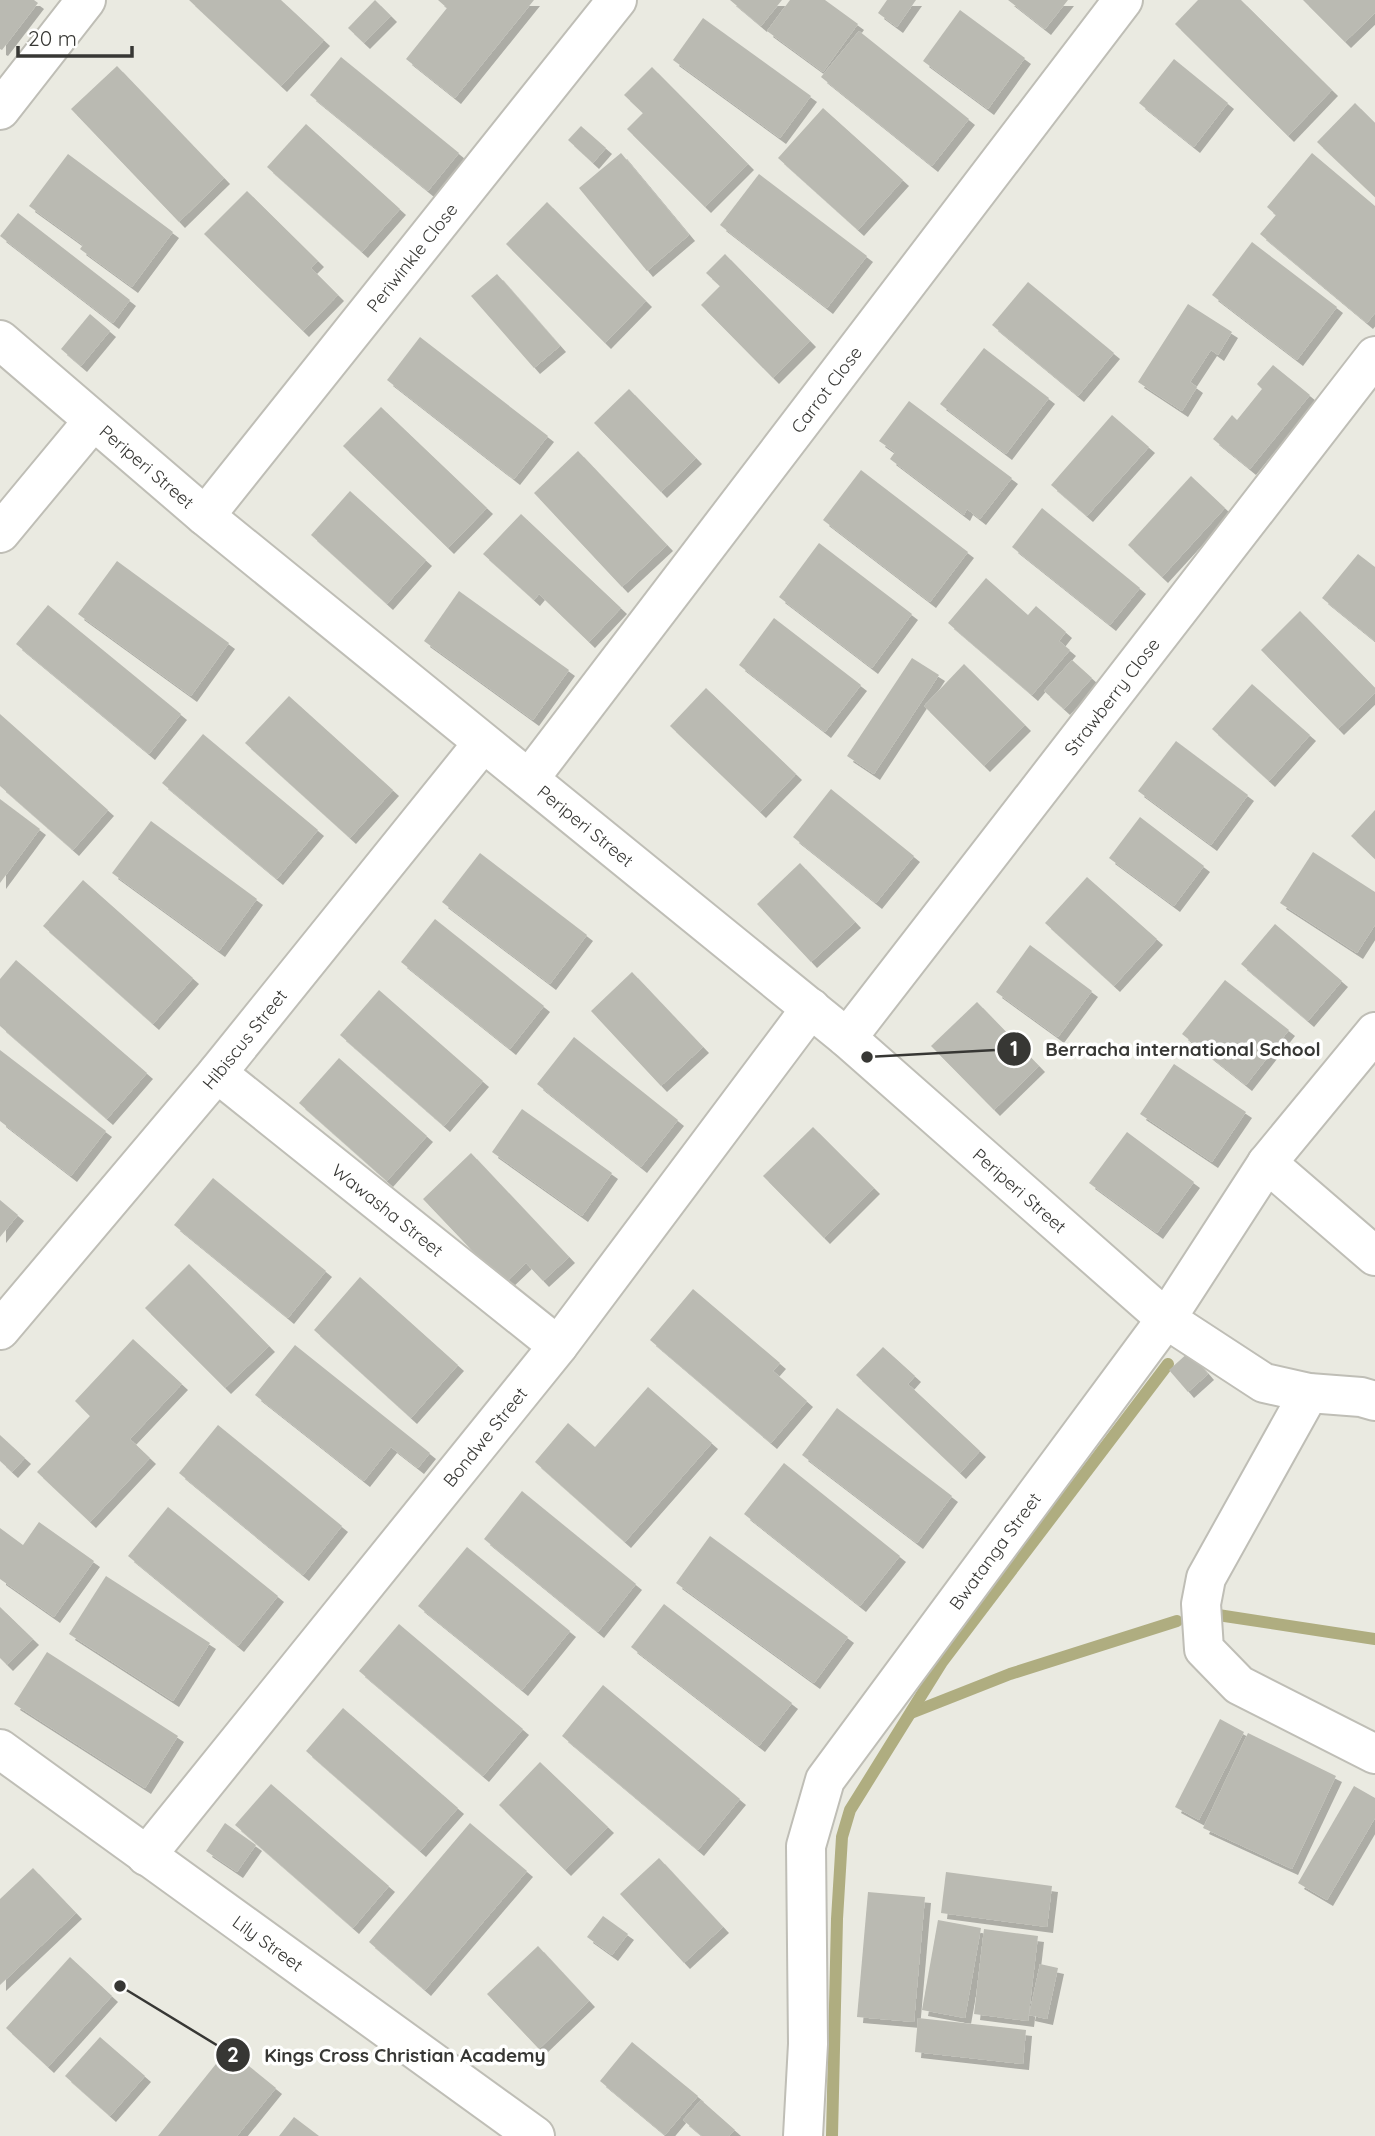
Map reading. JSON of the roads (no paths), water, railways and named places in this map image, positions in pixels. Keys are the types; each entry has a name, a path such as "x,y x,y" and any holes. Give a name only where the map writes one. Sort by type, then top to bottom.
{"street":[{"path":"0,110 86,0"},
{"name":"Periwinkle Close","path":"205,516 617,0"},
{"name":"Carrot Close","path":"529,779 1123,0"},
{"name":"Periperi Street","path":"0,340 205,516 847,1038 1166,1319 1264,1383 1309,1393 1360,1397 1375,1401"},
{"name":"Strawberry Close","path":"847,1038 1375,356"},
{"path":"0,533 93,421"},
{"name":"Hibiscus Street","path":"0,1331 217,1073 483,743"},
{"name":"Bondwe Street","path":"146,1856 558,1346 811,1008"},
{"name":"Bwatanga Street","path":"803,2136 808,2044 806,1846 825,1780 1166,1319 1267,1163 1375,1032"},
{"name":"Wawasha Street","path":"217,1073 558,1346"},
{"path":"1267,1163 1375,1256"},
{"path":"1309,1393 1206,1578 1200,1604 1204,1649 1239,1685 1375,1754"},
{"name":"Lily Street","path":"0,1749 535,2136"}],"waterway":[{"path":"832,2136 837,1919 842,1837 850,1810 942,1662 1168,1364"},
{"path":"1218,1615 1375,1639"},
{"path":"911,1713 1010,1674 1177,1621"}],"place":[{"name":"Berracha international School","path":"867,1057"},
{"name":"Kings Cross Christian Academy","path":"120,1986"}]}
